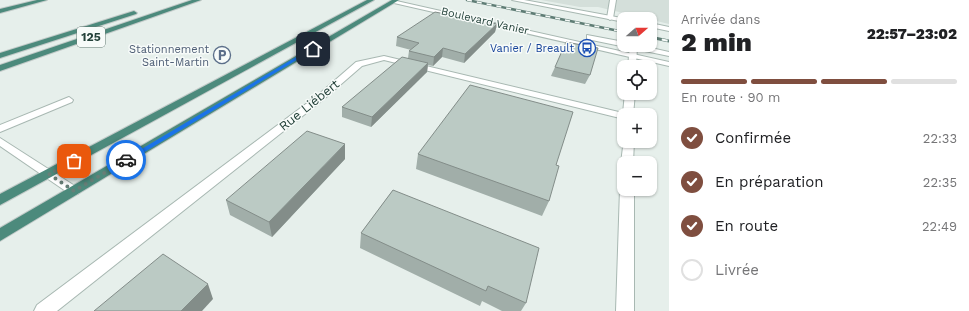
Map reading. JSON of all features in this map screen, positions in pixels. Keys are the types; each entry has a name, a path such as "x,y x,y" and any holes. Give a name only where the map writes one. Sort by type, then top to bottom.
{"highway":[{"path":"0,5 20,0"},
{"path":"0,11 44,0"},
{"path":"153,7 175,0"},
{"name":"125","path":"0,68 198,0"},
{"path":"0,200 371,0"},
{"path":"0,235 395,0"},
{"name":"125","path":"0,56 139,12"}],"street":[{"name":"Boulevard Vanier","path":"395,0 617,46"},
{"name":"Boulevard Vanier","path":"422,0 430,2"},
{"path":"516,0 617,19"},
{"path":"610,18 612,0"},
{"name":"Boulevard Vanier","path":"493,16 500,17"},
{"path":"657,26 669,29"},
{"name":"Boulevard Vanier","path":"582,35 617,45"},
{"name":"Boulevard Vanier","path":"639,52 669,64"},
{"name":"Boulevard Vanier","path":"656,52 669,54"},
{"name":"Rue Liébert","path":"43,311 321,96 359,64 384,58 617,114"},
{"path":"625,311 627,196"}],"lane":[{"path":"0,129 69,100"},
{"path":"0,141 74,191"}],"shaded area":[{"path":"541,0 669,0 669,24 657,21 657,12 619,12 598,7 580,7"}],"building":[{"path":"435,12 497,24 465,54 443,48 434,57 409,51 419,43 397,37"},
{"path":"566,42 598,48 590,75 555,67"},
{"path":"402,57 428,63 372,117 342,107"},
{"path":"470,85 573,112 556,165 559,166 549,201 418,154"},
{"path":"307,131 345,144 269,222 226,200"},
{"path":"393,190 539,248 526,303 488,286 486,291 361,233"},
{"path":"163,254 208,284 181,311 94,311"}],"railway":[{"path":"467,0 617,31"},
{"path":"657,38 669,41"}],"way so far":[{"path":"74,161 49,174 74,191 126,160"}],"place":[{"name":"Vanier / Breault","path":"587,48"},
{"name":"Stationnement Saint-Martin","path":"222,55"}],"route":[{"path":"126,160 313,49"}]}
